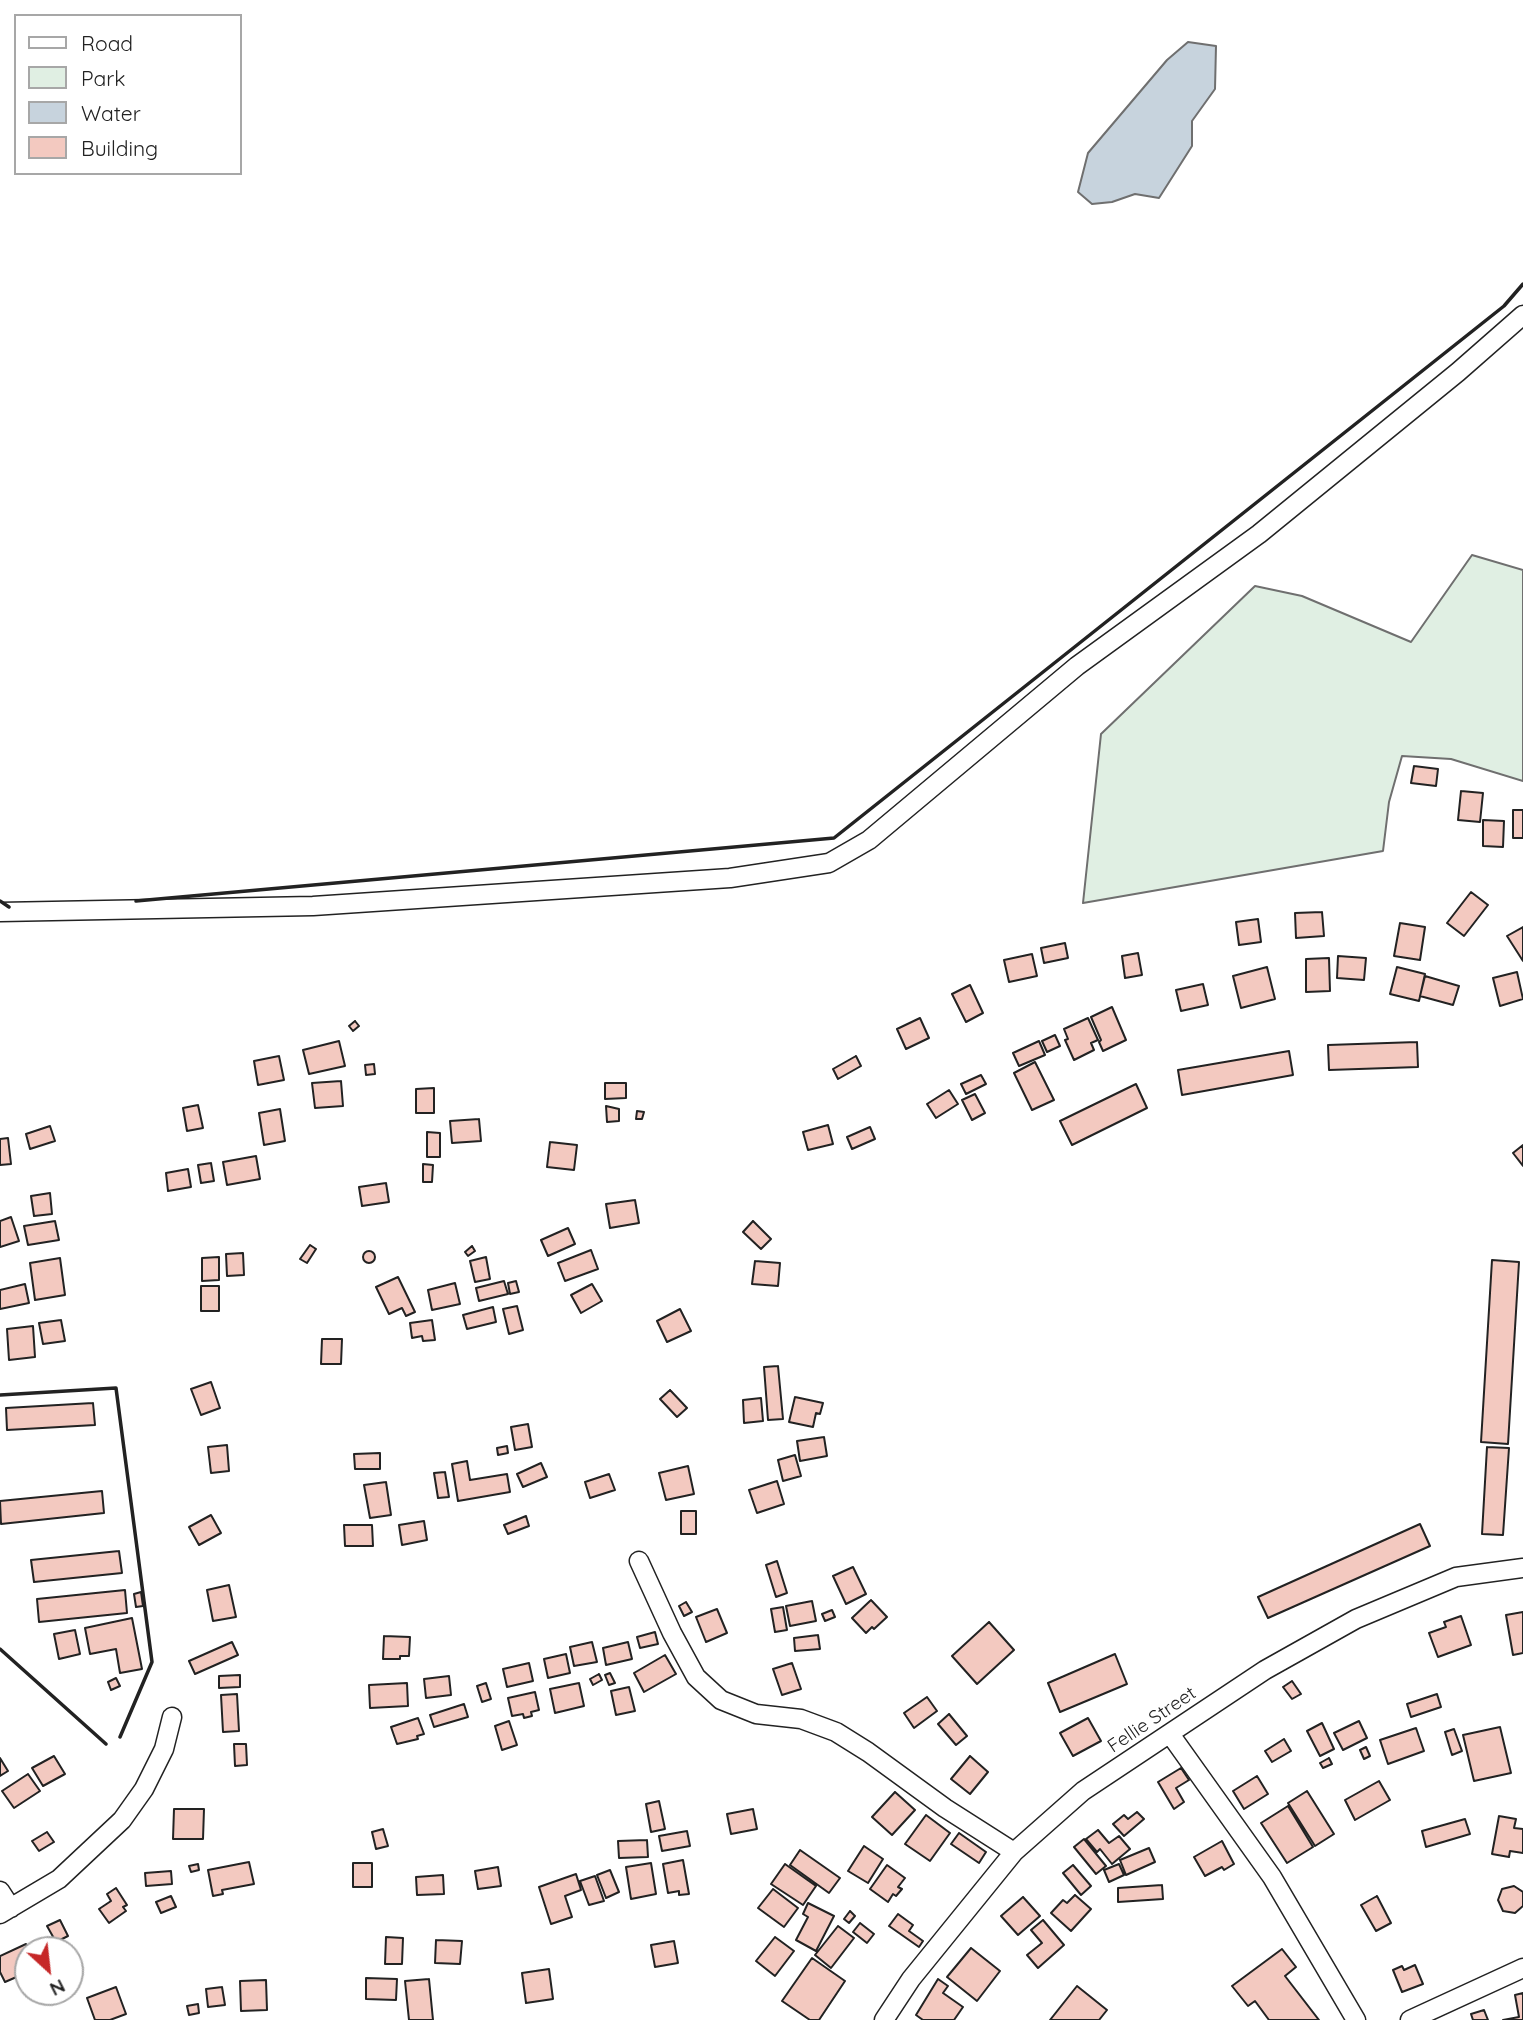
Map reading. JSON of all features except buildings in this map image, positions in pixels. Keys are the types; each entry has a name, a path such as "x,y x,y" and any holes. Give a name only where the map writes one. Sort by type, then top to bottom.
{"street":[{"path":"0,912 313,906 730,878 829,863 869,840 1077,666 1259,534 1458,372 1523,315"},
{"path":"639,1561 672,1633 696,1677 720,1700 756,1714 801,1719 835,1732 1014,1852"},
{"name":"Fellie Street","path":"884,2020 911,1979 1014,1852 1083,1791 1265,1670 1356,1619 1456,1577 1523,1568"},
{"path":"0,1891 6,1911 59,1879 122,1820 144,1789 164,1749 172,1717"},
{"path":"1170,1734 1272,1877 1356,2020"},
{"path":"1409,2020 1523,1968"}],"green space":[{"path":"1472,555 1523,570 1523,781 1451,759 1402,756 1389,802 1383,851 1083,903 1101,734 1255,586 1302,596 1411,642"}],"water":[{"path":"1188,42 1216,46 1215,89 1192,121 1192,146 1159,198 1135,194 1112,202 1092,204 1078,192 1088,153 1167,60"}],"wall":[{"path":"136,901 834,838 1504,306 1523,284"},
{"path":"0,901 9,907"},
{"path":"0,1395 116,1388 152,1662 120,1737"},
{"path":"0,1649 106,1744"}]}
